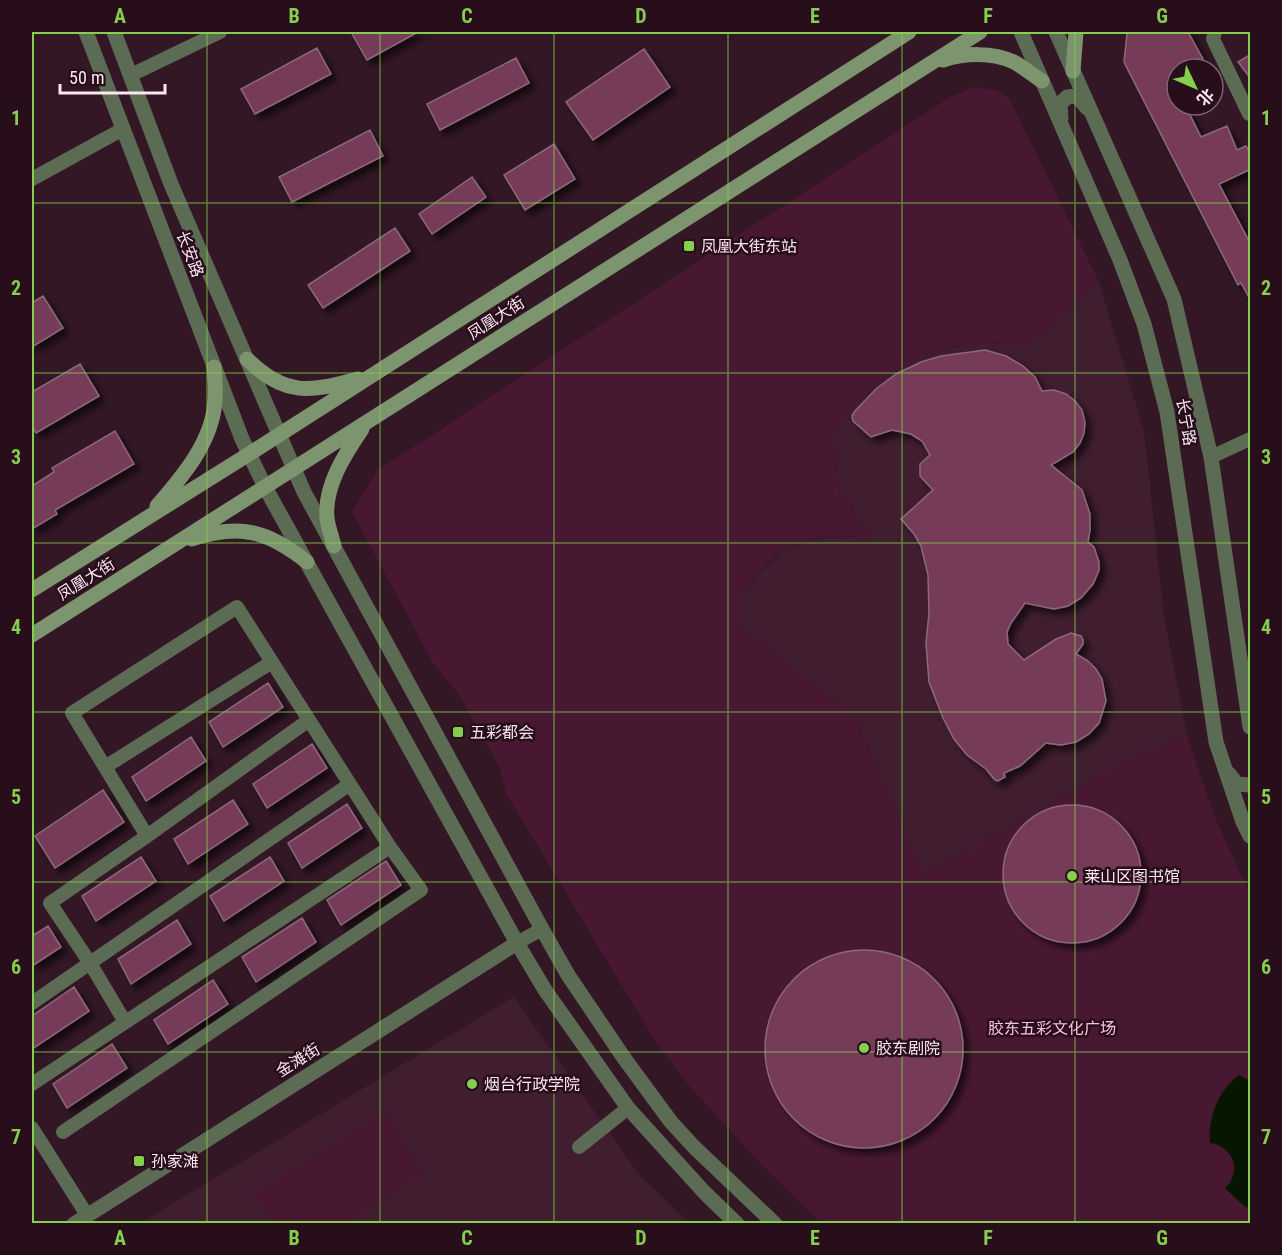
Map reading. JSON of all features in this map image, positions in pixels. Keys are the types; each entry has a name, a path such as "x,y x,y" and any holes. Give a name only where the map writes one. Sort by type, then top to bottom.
{"main road":[{"name":"凤凰大街","path":"32,590 280,435 909,32"},
{"name":"凤凰大街","path":"32,635 980,32"},
{"path":"1073,71 1077,32"},
{"path":"928,64 956,56 977,54 1014,62 1042,81"},
{"path":"247,359 260,372 297,389 319,389 372,375"},
{"path":"147,518 182,477 202,445 215,402 214,367"},
{"path":"334,546 327,516 328,499 338,469 365,423"},
{"path":"174,544 204,535 235,530 266,535 288,547 307,562"}],"street":[{"name":"长安路","path":"86,32 214,367 249,454 266,487 545,990 628,1108 680,1166 737,1224"},
{"name":"长安路","path":"114,32 171,184 304,492 542,929 568,975 671,1122 775,1224"},
{"path":"131,75 220,32"},
{"name":"长宁路","path":"1021,32 1120,260 1144,324 1167,412 1216,742 1243,822 1251,836"},
{"name":"长宁路","path":"1056,32 1174,298 1211,457 1251,727"},
{"path":"1215,32 1213,39 1250,115"},
{"path":"1063,131 1059,107 1067,97 1077,96 1092,115"},
{"path":"32,179 123,129"},
{"path":"1211,457 1251,440"},
{"path":"63,1132 421,890 390,847 237,607 72,713 147,836"},
{"path":"105,767 272,662"},
{"path":"125,1022 90,963 50,903 309,720"},
{"path":"1225,769 1237,784 1251,785"},
{"path":"32,1003 350,784"},
{"path":"32,1084 390,847"},
{"name":"金滩街","path":"81,1219 542,929"},
{"path":"579,1147 628,1108"},
{"path":"32,1128 81,1219"}],"shaded area":[{"path":"1099,282 1144,431 1164,616 1187,735 1127,761 922,876 855,717 740,626 740,593 783,550 804,541 872,536 856,517 849,499 840,497 832,435 864,396 891,373 936,351 976,342 1026,346"},
{"name":"烟台行政学院","path":"514,997 637,1172 689,1223 139,1224"},
{"path":"1239,1075 1250,1081 1250,1209 1225,1188 1233,1175 1233,1161 1230,1154 1218,1145 1210,1143 1211,1124 1216,1105 1225,1089"}],"green space":[{"name":"胶东五彩文化广场","path":"975,87 996,90 1009,98 1099,282 1026,346 976,342 936,351 891,373 864,396 832,435 840,497 849,499 856,517 873,537 816,539 784,549 740,593 740,626 855,717 923,876 1127,761 1187,735 1214,815 1250,895 1250,1223 821,1223 762,1165 691,1088 656,1042 507,795 499,766 458,693 433,663 352,512 378,470 952,96"},
{"path":"386,1112 422,1174 348,1223 274,1223 254,1193"}],"building":[{"path":"351,32 418,32 367,60"},
{"path":"1133,32 1188,32 1202,57 1165,57 1165,117 1191,117 1201,137 1227,126 1237,150 1246,146 1251,155 1251,169 1219,184 1251,245 1251,301 1241,283 1238,285 1124,62 1127,34"},
{"path":"317,48 331,74 255,114 241,89"},
{"path":"644,49 670,87 593,140 566,102"},
{"path":"1251,54 1251,79 1238,62"},
{"path":"516,58 529,83 440,130 427,104"},
{"path":"370,130 383,156 292,202 279,177"},
{"path":"554,144 575,179 525,210 504,175"},
{"path":"472,177 486,197 432,234 419,214"},
{"path":"395,228 410,251 323,308 308,285"},
{"path":"43,296 63,328 32,347 32,303"},
{"path":"985,350 1006,356 1023,366 1035,377 1042,391 1054,390 1066,394 1082,410 1085,422 1080,443 1073,452 1051,465 1082,490 1090,514 1088,542 1094,547 1099,562 1099,570 1093,584 1081,598 1068,606 1054,609 1025,603 1007,632 1008,644 1024,660 1056,639 1071,633 1081,636 1083,644 1076,654 1096,669 1102,679 1106,701 1099,723 1089,734 1076,742 1061,745 1046,743 1020,766 1004,773 1005,777 998,781 967,755 954,739 929,682 926,643 929,613 928,575 921,546 901,519 933,490 920,476 920,464 930,455 922,441 911,434 892,430 871,437 853,421 852,416 876,389 896,374 921,362 941,356"},
{"path":"80,364 99,396 36,433 32,426 32,392"},
{"path":"115,431 134,464 55,510 57,514 32,529 32,486 54,472 52,468"},
{"path":"268,683 283,707 223,747 209,722"},
{"path":"191,737 206,761 146,801 132,777"},
{"path":"312,744 327,768 267,808 253,784"},
{"path":"103,790 124,822 55,868 35,836"},
{"path":"233,800 248,824 188,864 174,839"},
{"path":"347,804 362,828 302,868 288,843"},
{"name":"莱山区图书馆","path":"1072,805 1098,811 1121,825 1135,848 1141,874 1135,900 1121,923 1098,937 1072,943 1046,937 1023,923 1009,900 1003,874 1009,848 1023,825 1046,811"},
{"path":"141,857 156,881 96,921 82,896"},
{"path":"270,857 284,881 224,921 210,896"},
{"path":"386,861 401,885 341,925 327,900"},
{"path":"302,918 316,942 256,982 242,957"},
{"path":"177,920 191,944 131,984 118,959"},
{"path":"48,926 61,947 32,966 32,936"},
{"name":"胶东剧院","path":"864,950 893,954 911,962 934,979 951,1002 959,1020 963,1049 959,1078 951,1096 934,1119 911,1136 893,1144 864,1148 835,1144 817,1136 794,1119 777,1096 769,1078 765,1049 769,1020 777,1002 794,979 817,962 835,954"},
{"path":"213,980 228,1004 168,1044 154,1020"},
{"path":"74,987 89,1011 32,1049 32,1016"},
{"path":"112,1044 127,1068 67,1108 53,1084"}],"place":[{"name":"凤凰大街东站","path":"689,246"},
{"name":"五彩都会","path":"458,732"},
{"name":"莱山区图书馆","path":"1072,876"},
{"name":"胶东剧院","path":"864,1048"},
{"name":"烟台行政学院","path":"472,1084"},
{"name":"孙家滩","path":"139,1161"}]}
